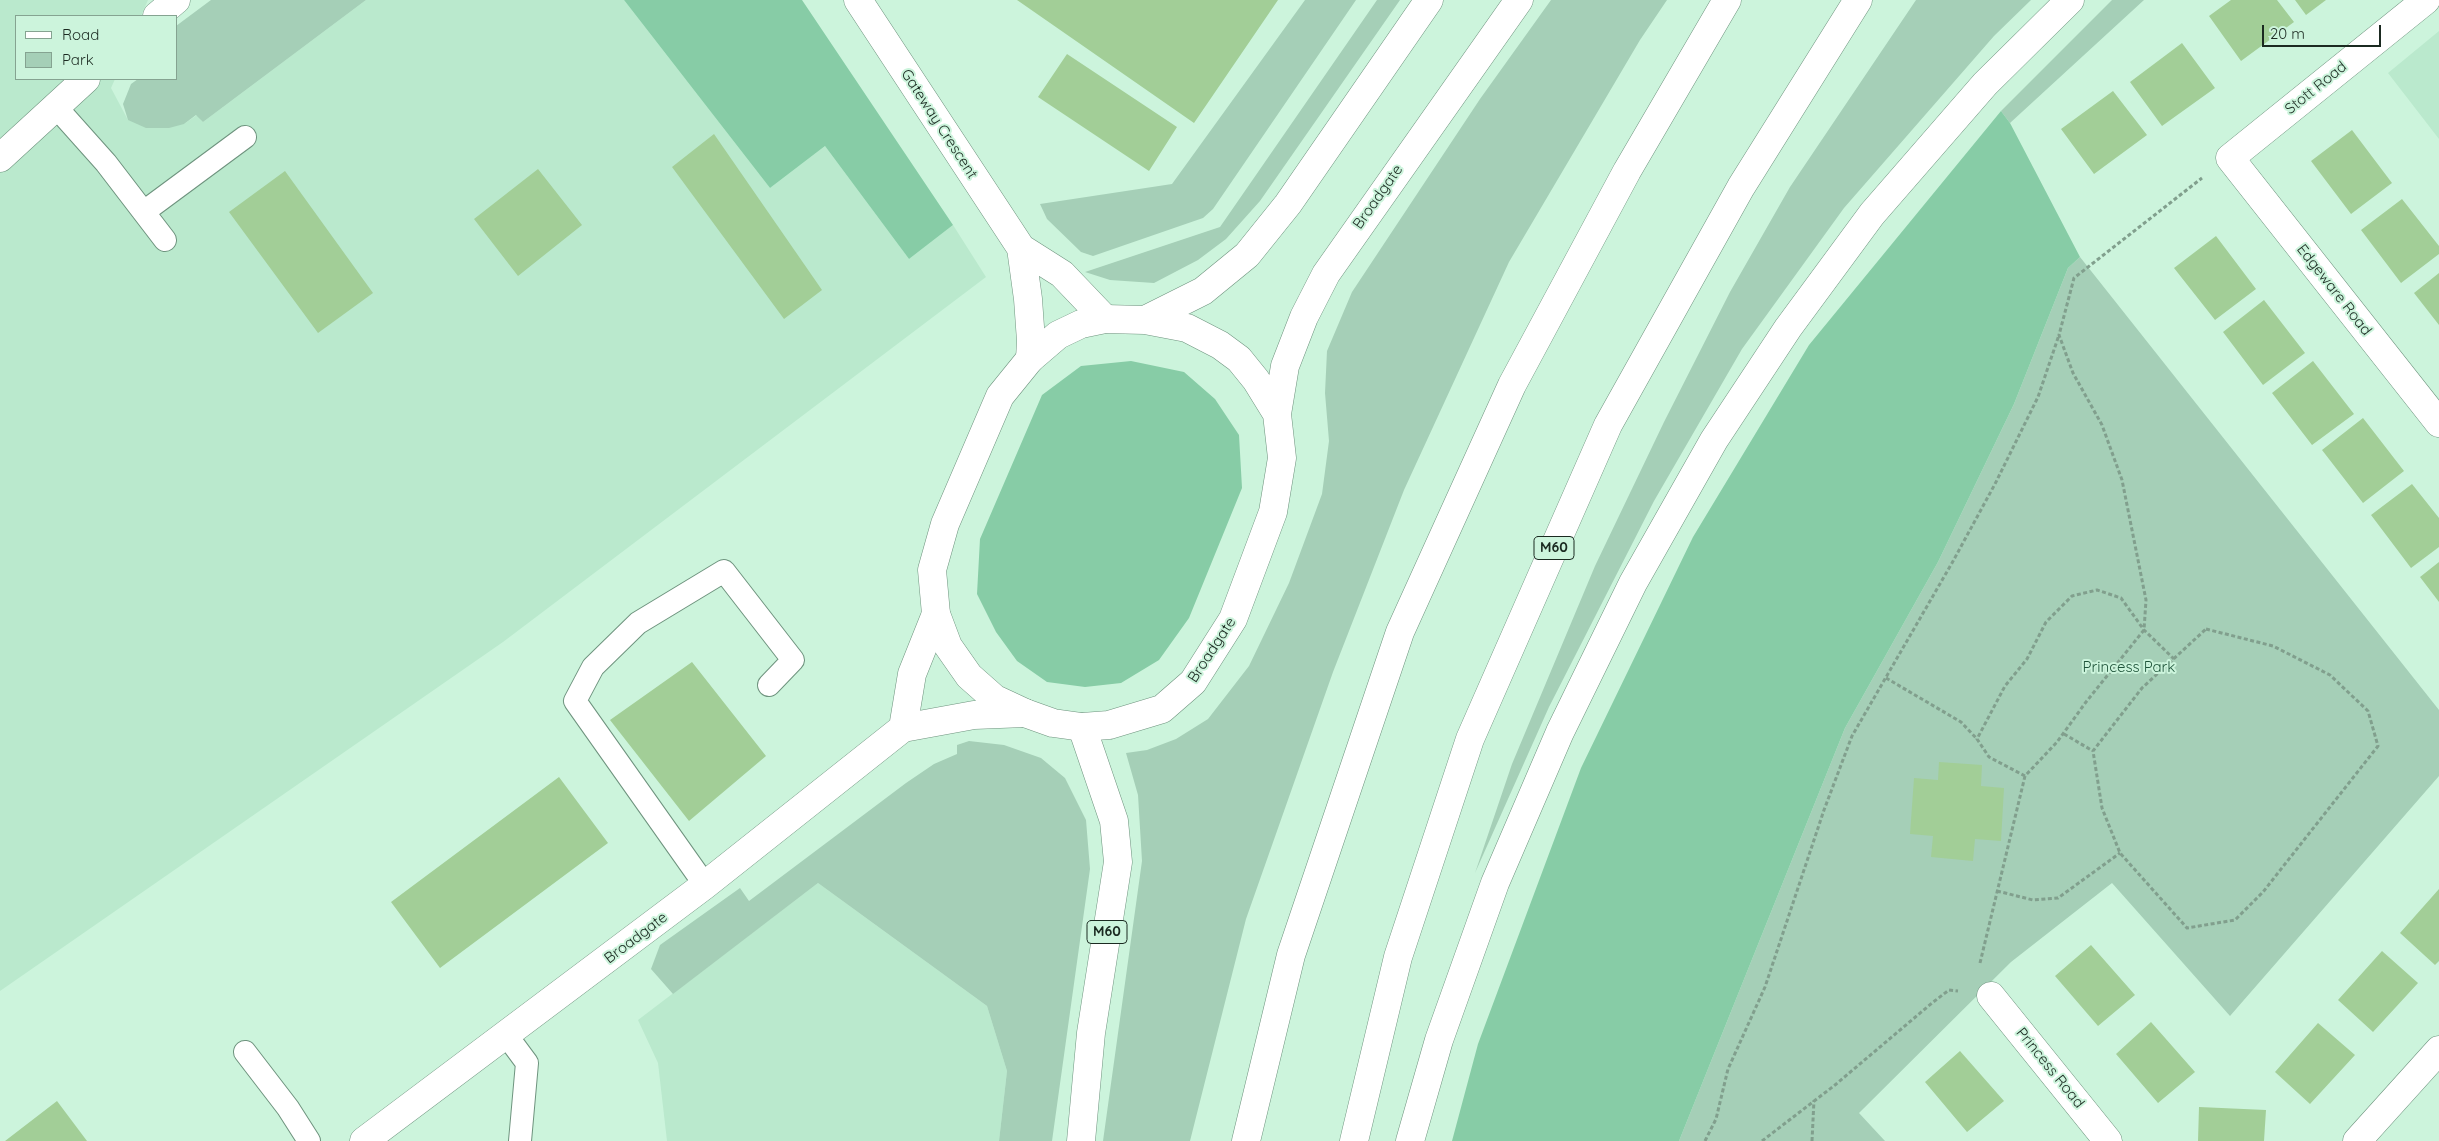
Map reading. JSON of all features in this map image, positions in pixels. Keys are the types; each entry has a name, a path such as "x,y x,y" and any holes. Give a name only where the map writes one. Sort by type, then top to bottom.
{"main road":[{"path":"158,15 176,0"},
{"name":"Gateway Crescent","path":"858,0 1021,248 1062,274 1104,319"},
{"name":"Broadgate","path":"1144,320 1203,291 1246,255 1288,204 1430,0"},
{"name":"Broadgate","path":"1277,414 1256,380 1239,359 1220,345 1187,328 1144,320 1104,319 1081,324 1058,335 1030,359 1000,396 944,524 932,570 936,614 948,646 968,676 995,699 1025,713 1054,723 1082,727 1109,725 1162,709 1193,682 1233,619 1273,512 1282,458 1277,414 1285,366 1304,317 1326,274 1519,0"},
{"path":"1246,1141 1291,954 1400,632 1512,385 1627,171 1727,0"},
{"name":"M60","path":"1354,1141 1398,956 1470,739 1592,461 1608,425 1741,187 1858,0"},
{"path":"1410,1141 1438,1040 1495,883 1556,741 1633,583 1714,440 1788,328 1872,214 1985,84 2070,0"},
{"name":"Stott Road","path":"2230,158 2426,0"},
{"path":"0,158 85,80"},
{"name":"Edgeware Road","path":"2230,158 2439,423"},
{"name":"Gateway Crescent","path":"1021,248 1028,299 1031,341 1030,359"},
{"name":"Broadgate","path":"903,728 912,674 936,614"},
{"name":"Broadgate","path":"364,1141 507,1036 705,885 903,728 974,716 1025,713"},
{"name":"M60","path":"1081,1141 1091,1033 1118,862 1114,821 1082,727"},
{"name":"Princess Road","path":"1991,996 2108,1141"},
{"path":"2357,1141 2439,1050"}],"lane":[{"path":"56,107 145,211 165,240"},
{"path":"145,211 245,137"},
{"path":"705,885 576,701 593,667 638,623 724,571 793,660 770,685"},
{"path":"507,1036 527,1063 520,1141"},
{"path":"245,1052 288,1108 309,1141"}],"path":[{"path":"1705,1141 1716,1119 1728,1069 1764,987 1852,736 1995,484 2038,397 2059,335 2074,278 2230,158"},
{"path":"1991,996 1979,966 2025,776 2064,734 2086,702 2144,630 2146,600 2122,480 2102,424 2073,373 2059,335"},
{"path":"1977,739 2005,686 2027,658 2046,622 2072,596 2097,590 2121,598 2144,630 2174,659"},
{"path":"2206,629 2273,646 2330,675 2368,711 2378,746 2263,892 2235,920 2187,928 2120,853 2102,808 2093,751 2142,688 2206,629"},
{"path":"1886,678 1961,722 1977,739 1989,757 2025,776"},
{"path":"2064,734 2093,751"},
{"path":"1997,891 2033,900 2058,898 2120,853"},
{"path":"1762,1141 1835,1085 1950,990 1991,996"},
{"path":"1812,1141 1814,1100"}],"shaded area":[{"path":"0,0 148,0 141,15 15,15 15,80 115,80 111,88 128,120 184,124 197,115 203,122 366,0 624,0 770,188 825,146 909,259 953,225 986,277 503,642 0,991"},
{"path":"624,0 802,0 953,225 909,259 825,146 770,188"},
{"path":"2439,31 2439,139 2388,73"},
{"path":"2001,111 2010,123 2080,257 2068,268 2014,404 1938,562 1845,728 1679,1141 1452,1141 1478,1044 1581,768 1693,537 1809,345"},
{"path":"1131,361 1184,372 1215,399 1239,435 1242,488 1189,618 1159,660 1121,683 1085,687 1047,682 1017,661 996,632 977,594 980,539 1042,395 1081,366"},
{"path":"818,883 987,1006 1007,1071 999,1141 667,1141 658,1063 638,1020"}],"green space":[{"path":"211,0 366,0 203,122 196,115 184,124 169,128 146,128 128,120 123,104 131,84 137,80 178,80 178,25"},
{"path":"1305,0 1356,0 1213,209 1203,218 1093,256 1081,252 1047,219 1040,204 1172,184"},
{"path":"1377,0 1400,0 1260,201 1226,239 1198,260 1154,283 1110,280 1085,272 1220,227"},
{"path":"1551,0 1667,0 1640,40 1509,262 1404,490 1333,672 1246,919 1190,1141 1103,1141 1142,861 1138,795 1126,753 1147,750 1176,739 1208,719 1249,666 1289,583 1322,494 1329,441 1325,393 1327,351 1352,292 1480,99"},
{"path":"1916,0 2031,0 1994,36 1844,208 1742,349 1654,501 1549,707 1475,873 1512,764 1595,566 1664,422 1730,292 1790,187"},
{"path":"2112,0 2144,0 2010,123 2001,111"},
{"name":"Princess Park","path":"2080,257 2439,710 2439,776 2230,1016 2112,883 2011,962 1859,1113 1885,1141 1679,1141 1845,728 1938,562 2014,404 2068,268"},
{"path":"969,741 1004,745 1041,758 1065,778 1086,820 1090,869 1052,1141 999,1141 1007,1071 987,1006 818,883 673,994 651,969 660,945 740,888 749,901 906,783 934,764 957,754 957,745"}],"building":[{"path":"1017,0 1278,0 1194,123"},
{"path":"2231,0 2277,0 2294,22 2241,61 2209,16"},
{"path":"2295,0 2326,0 2306,15"},
{"path":"2182,43 2215,88 2162,126 2130,82"},
{"path":"1067,54 1177,127 1149,171 1038,97"},
{"path":"2113,91 2147,135 2094,174 2061,129"},
{"path":"2352,130 2392,183 2351,214 2311,161"},
{"path":"714,134 822,290 784,319 672,167"},
{"path":"538,169 582,225 518,276 474,219"},
{"path":"285,171 373,293 318,333 229,212"},
{"path":"2402,199 2439,246 2439,254 2401,283 2361,230"},
{"path":"2216,236 2256,289 2215,320 2174,268"},
{"path":"2439,273 2439,325 2414,293"},
{"path":"2264,300 2305,353 2263,385 2223,332"},
{"path":"2313,361 2354,414 2312,445 2272,393"},
{"path":"2363,418 2404,471 2363,503 2322,450"},
{"path":"2412,484 2439,518 2439,547 2411,568 2371,515"},
{"path":"2439,562 2439,602 2420,577"},
{"path":"692,662 766,756 689,821 610,720"},
{"path":"1939,762 1982,765 1981,786 2004,788 2001,841 1975,839 1973,861 1931,857 1933,836 1910,834 1914,778 1938,780"},
{"path":"559,777 608,843 440,968 391,902"},
{"path":"2439,889 2439,961 2435,965 2400,933"},
{"path":"2091,945 2135,995 2098,1026 2055,976"},
{"path":"2382,951 2418,983 2373,1032 2338,1000"},
{"path":"2151,1022 2195,1072 2158,1103 2116,1054"},
{"path":"2318,1023 2355,1055 2310,1104 2275,1072"},
{"path":"1960,1051 2004,1101 1967,1132 1925,1082"},
{"path":"57,1101 87,1141 5,1141"},
{"path":"2199,1107 2266,1110 2264,1141 2198,1141"}]}
